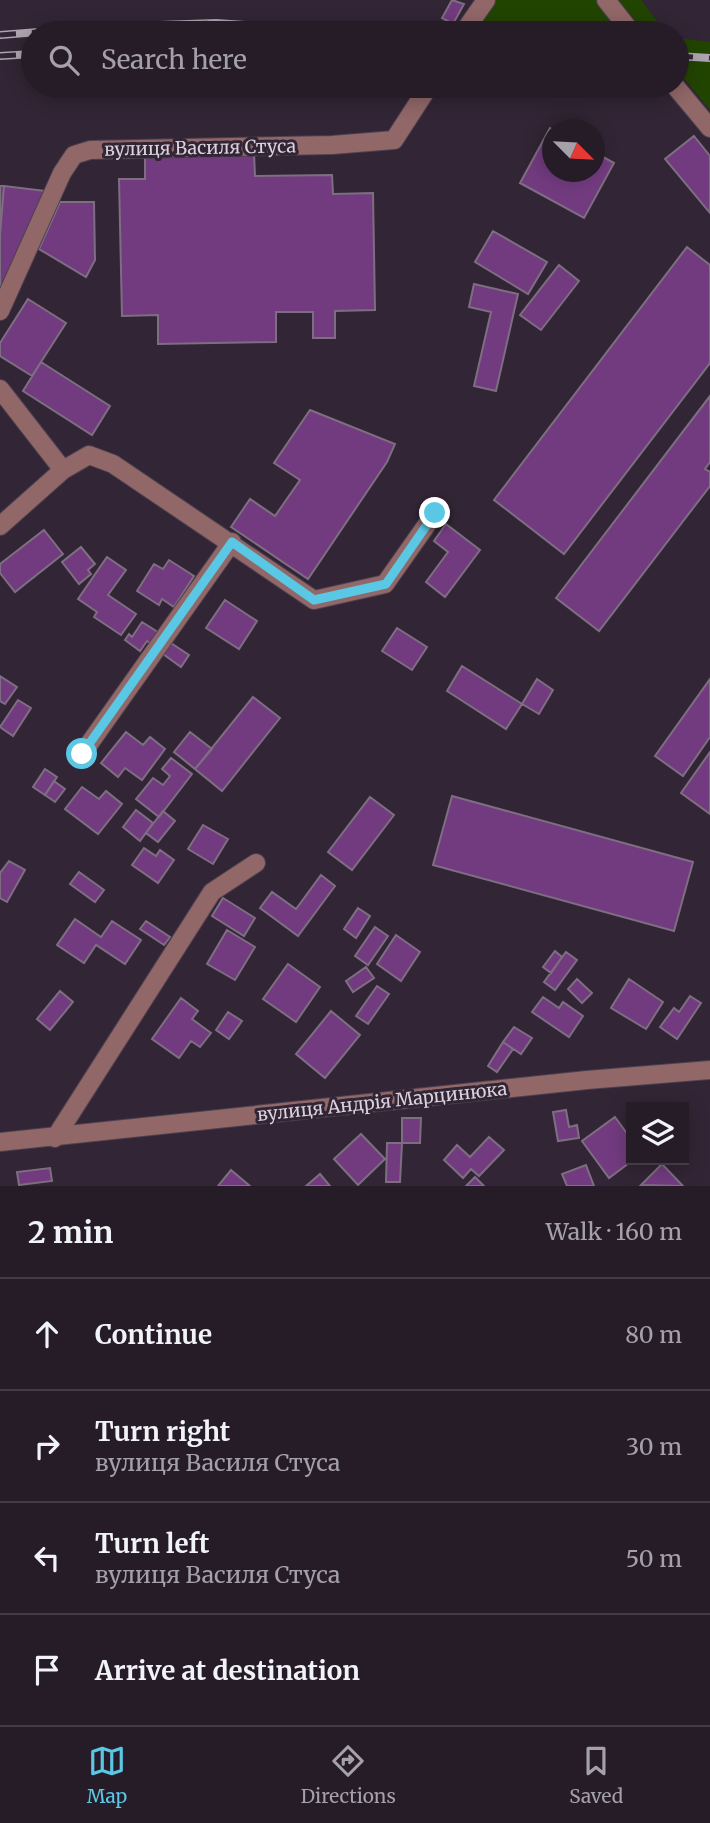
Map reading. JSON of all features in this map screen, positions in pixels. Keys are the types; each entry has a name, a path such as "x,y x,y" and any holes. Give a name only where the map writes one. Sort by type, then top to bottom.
{"street":[{"path":"471,21 486,0"},
{"path":"606,0 623,21"},
{"name":"вулиця Василя Стуса","path":"0,311 62,173 74,155 90,150 332,145 394,140 421,98"},
{"path":"685,98 710,128"},
{"path":"0,389 64,470"},
{"path":"0,526 64,470 89,455 113,464 314,600 386,584 435,513"},
{"path":"82,754 232,542"},
{"path":"55,1138 212,892 256,863"},
{"name":"вулиця Андрія Марцинюка","path":"0,1142 587,1080 710,1070"}],"green space":[{"path":"494,0 597,0 615,21 480,21"},
{"path":"618,0 641,0 657,21 636,21"},
{"path":"689,39 710,42 710,110 689,85"}],"building":[{"path":"452,0 464,4 455,21 442,18"},
{"path":"694,136 710,156 710,213 665,159"},
{"path":"542,143 542,182 604,182 584,218 520,183"},
{"path":"254,153 255,176 332,175 333,194 373,193 375,310 335,311 335,338 313,338 313,312 276,312 276,342 158,344 158,315 122,316 119,179 145,179 145,155"},
{"path":"605,158 614,163 605,180"},
{"path":"0,186 4,186 0,235"},
{"path":"4,186 46,191 0,294 0,235"},
{"path":"60,202 94,202 95,260 86,277 39,249"},
{"path":"493,231 547,262 528,294 475,262"},
{"path":"687,247 710,265 710,363 564,554 494,500"},
{"path":"559,265 579,281 541,330 520,315"},
{"path":"474,284 518,294 496,391 474,386 491,312 469,307"},
{"path":"28,299 66,323 32,376 0,356 0,343"},
{"path":"41,362 110,406 92,435 23,391"},
{"path":"710,396 710,462 705,469 710,472 710,486 599,631 556,598"},
{"path":"310,410 395,444 387,462 308,579 231,527 250,499 275,516 300,480 274,463"},
{"path":"446,524 480,550 445,597 426,582 448,552 434,541"},
{"path":"44,530 63,554 15,592 0,573 0,564"},
{"path":"81,547 95,564 88,570 91,574 79,584 62,562"},
{"path":"107,557 126,570 108,595 136,614 121,635 94,617 97,612 78,599"},
{"path":"169,560 194,576 174,607 162,599 159,605 137,591 154,564 163,569"},
{"path":"225,600 257,621 239,649 206,628"},
{"path":"142,622 161,634 153,645 147,641 140,651 125,640 129,634 132,637"},
{"path":"397,628 427,647 412,670 382,651"},
{"path":"171,643 189,655 181,667 163,654"},
{"path":"462,666 522,704 506,729 447,691"},
{"path":"0,676 17,687 5,704 0,701"},
{"path":"537,679 553,690 539,714 522,704"},
{"path":"710,679 710,737 683,776 655,756"},
{"path":"253,697 280,718 222,791 195,769"},
{"path":"18,700 31,708 13,736 0,727"},
{"path":"126,732 143,745 150,737 165,749 142,780 125,768 118,777 101,763"},
{"path":"190,732 212,749 195,769 174,752"},
{"path":"710,752 710,814 681,793"},
{"path":"171,758 192,774 159,817 136,799 153,778 163,785 170,776 162,769"},
{"path":"45,769 57,777 45,795 33,787"},
{"path":"54,781 65,789 55,802 45,795"},
{"path":"82,787 99,799 106,791 122,804 98,834 65,809"},
{"path":"452,796 693,862 674,931 433,865"},
{"path":"370,797 394,815 352,870 328,852"},
{"path":"136,810 153,823 140,841 123,827"},
{"path":"163,811 175,821 158,842 146,833"},
{"path":"203,825 228,839 213,864 188,849"},
{"path":"144,848 156,856 160,850 174,860 158,883 132,865"},
{"path":"9,861 25,870 7,902 0,898 0,873"},
{"path":"79,872 104,890 95,902 70,884"},
{"path":"321,875 335,886 298,936 260,908 272,892 296,909"},
{"path":"223,898 255,918 244,936 212,916"},
{"path":"358,908 370,916 356,938 344,929"},
{"path":"75,919 101,937 112,921 141,940 125,964 96,945 84,963 57,945"},
{"path":"146,921 170,937 164,945 140,929"},
{"path":"375,927 388,936 368,965 355,956"},
{"path":"227,930 255,947 235,980 207,964"},
{"path":"396,935 420,952 401,981 377,964"},
{"path":"555,951 562,957 551,973 543,967"},
{"path":"566,952 577,960 555,990 544,982"},
{"path":"288,964 320,987 296,1022 263,999"},
{"path":"366,967 374,978 353,992 346,981"},
{"path":"577,979 592,993 582,1003 568,989"},
{"path":"629,979 663,1002 646,1029 611,1008"},
{"path":"377,986 389,994 368,1024 356,1016"},
{"path":"60,991 73,1002 50,1030 37,1019"},
{"path":"690,996 701,1003 677,1039 660,1027 674,1008 679,1012"},
{"path":"543,997 559,1008 563,1002 583,1016 569,1037 532,1012"},
{"path":"181,998 198,1011 192,1019 211,1033 200,1047 191,1041 179,1058 152,1039"},
{"path":"331,1011 360,1035 325,1078 296,1054"},
{"path":"228,1012 242,1021 229,1039 216,1030"},
{"path":"514,1027 532,1038 521,1054 503,1042"},
{"path":"503,1042 513,1049 497,1072 488,1066"},
{"path":"566,1110 569,1127 577,1125 579,1138 558,1141 553,1112"},
{"path":"615,1117 626,1132 626,1165 609,1178 582,1141"},
{"path":"402,1118 421,1118 420,1143 402,1143"},
{"path":"361,1134 385,1159 358,1185 334,1159"},
{"path":"489,1137 504,1150 479,1176 471,1169 463,1178 444,1160 457,1145 470,1157"},
{"path":"387,1143 402,1143 400,1182 386,1182"},
{"path":"586,1165 594,1186 567,1186 562,1174"},
{"path":"663,1165 683,1186 641,1185"},
{"path":"50,1168 52,1181 19,1185 17,1172"},
{"path":"231,1170 250,1186 218,1186"},
{"path":"320,1174 330,1186 306,1186"},
{"path":"475,1177 484,1186 466,1186"}],"railway":[{"path":"0,35 21,33"},
{"path":"0,56 21,55"},
{"path":"689,57 710,58"}],"route":[{"path":"82,754 232,542 314,600 386,584 435,513"}]}
